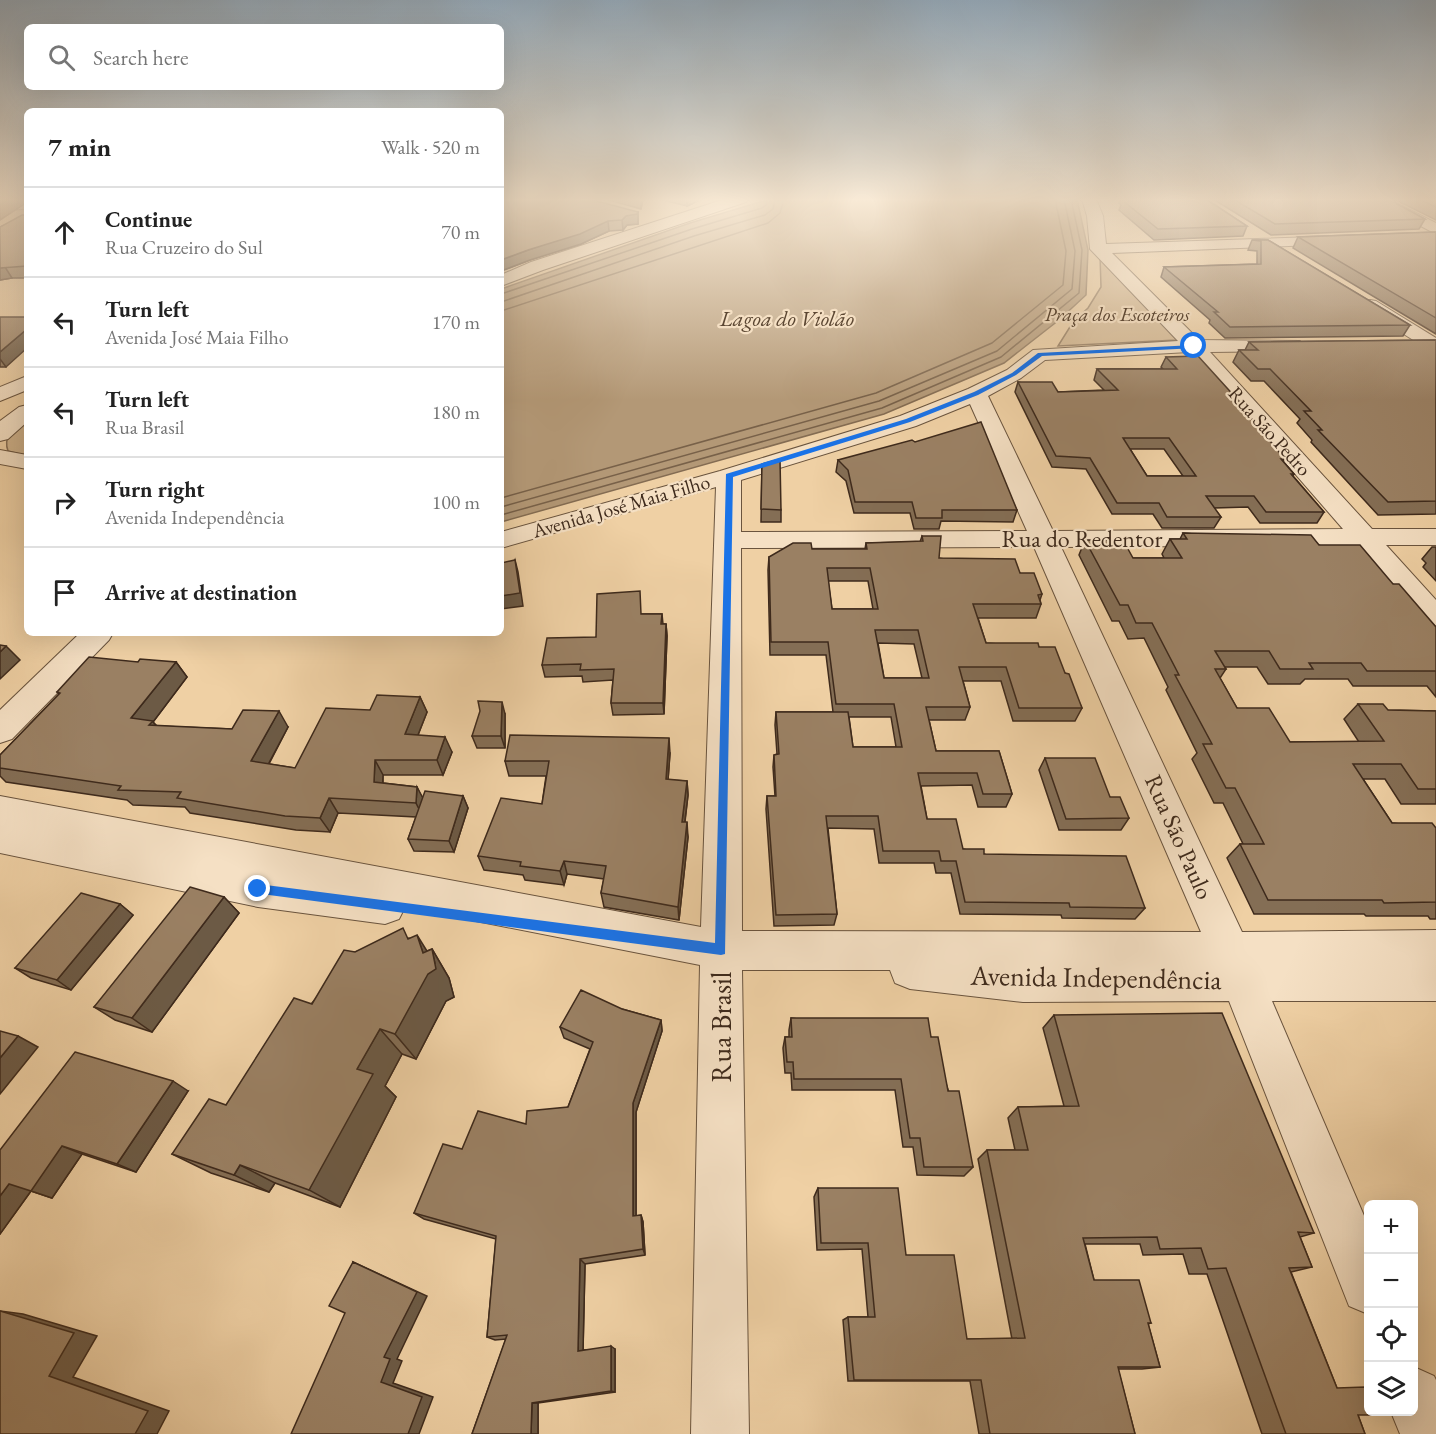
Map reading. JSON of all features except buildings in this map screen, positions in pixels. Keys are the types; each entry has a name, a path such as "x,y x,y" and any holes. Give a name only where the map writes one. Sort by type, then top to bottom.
{"street":[{"path":"504,279 537,266"},
{"name":"Rua São Pedro","path":"1115,266 1194,346 1436,618"},
{"path":"1355,296 1435,345"},
{"path":"1398,344 1435,345"},
{"path":"1194,346 1314,345"},
{"name":"Avenida José Maia Filho","path":"504,539 729,476 908,421 976,394 1014,374 1040,354 1194,346"},
{"path":"0,395 24,383"},
{"name":"Rua São Paulo","path":"976,394 1044,539 1236,966 1364,1277"},
{"path":"0,408 24,397"},
{"path":"0,434 24,414"},
{"path":"0,457 24,461"},
{"name":"Rua Brasil","path":"720,1434 721,950 729,476"},
{"name":"Rua do Redentor","path":"728,540 1436,537"},
{"path":"0,730 95,636"},
{"name":"Avenida Independência","path":"0,811 266,876"},
{"name":"Avenida Independência","path":"0,837 266,876 721,950 1019,966 1236,966 1436,980"},
{"name":"Avenida Independência","path":"1236,966 1436,950"},
{"path":"1418,1408 1429,1434"}],"green space":[{"name":"Praça dos Escoteiros","path":"1100,266 1109,266 1177,340 1058,346 1073,322 1088,308 1101,287"},
{"path":"24,418 24,455 8,451 7,440 11,431"}],"water":[{"name":"Lagoa do Violão","path":"567,266 1087,266 1086,295 1059,320 1004,363 884,414 504,521 504,288"}],"route":[{"path":"258,889 721,950 729,476 908,421 976,394 1014,374 1040,354 1194,346"}]}
